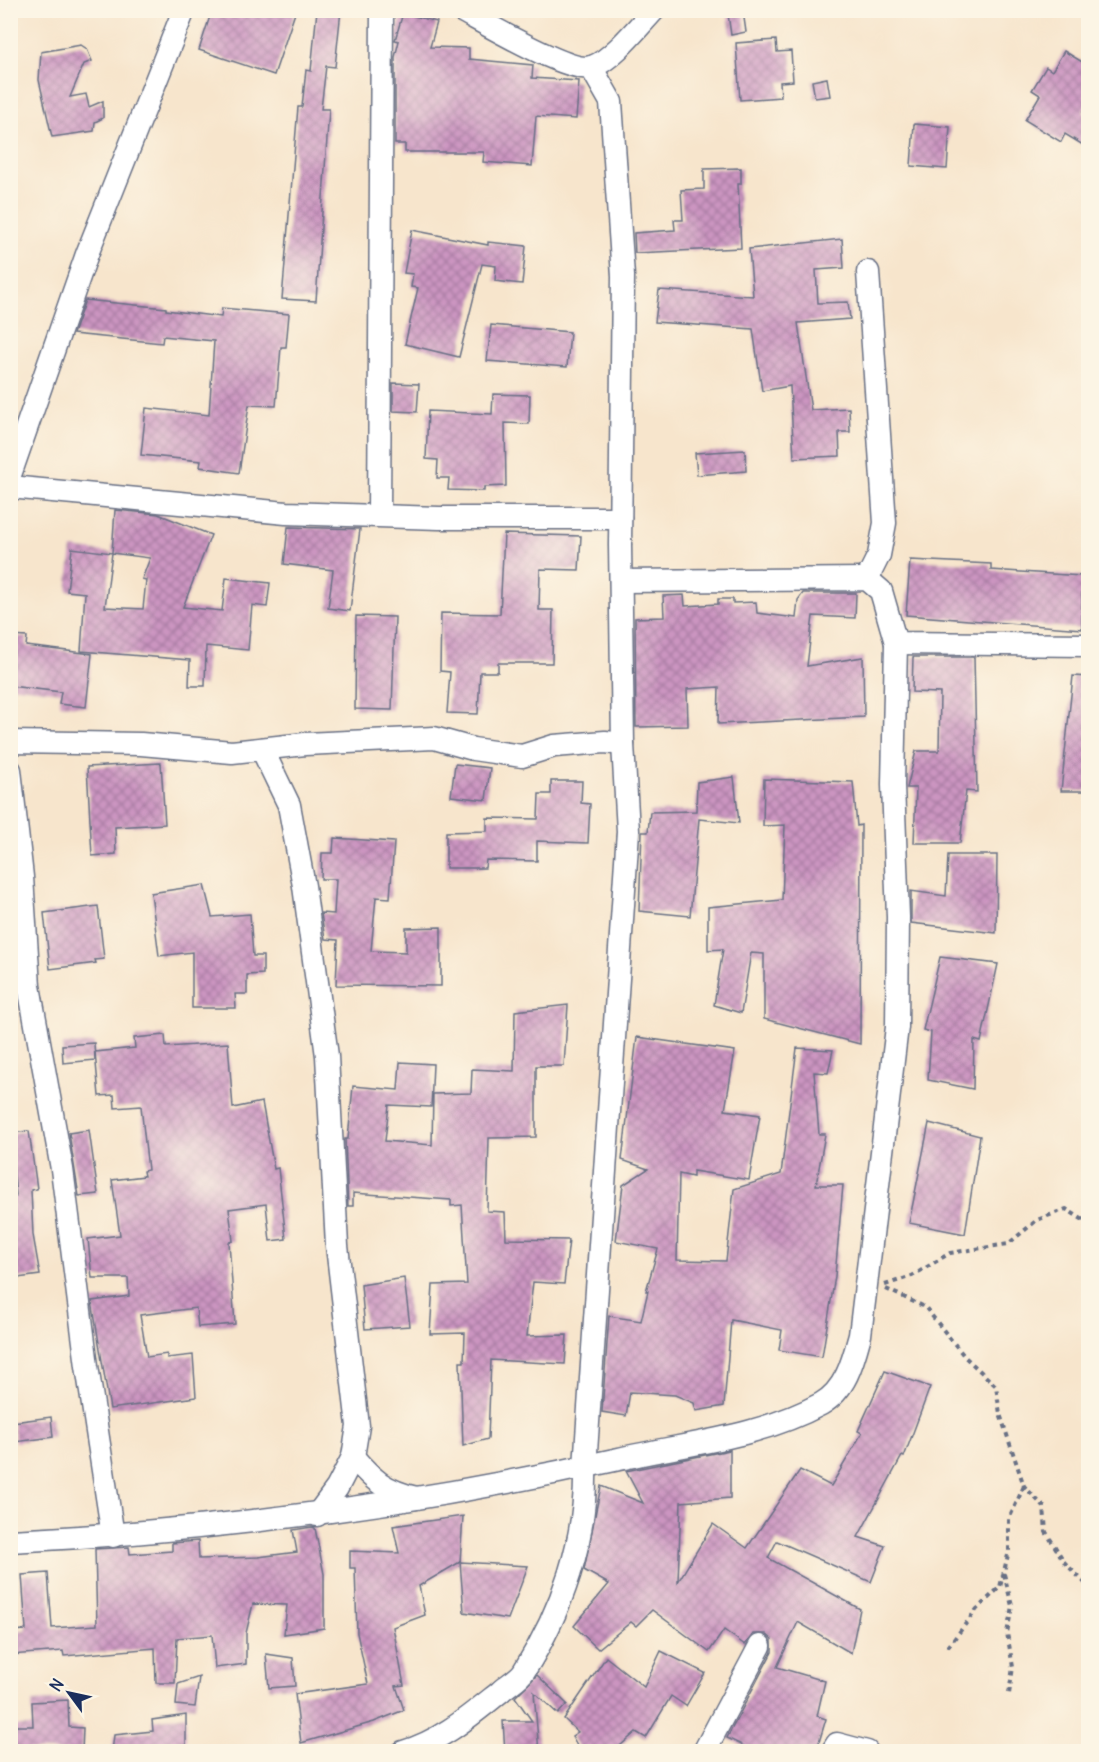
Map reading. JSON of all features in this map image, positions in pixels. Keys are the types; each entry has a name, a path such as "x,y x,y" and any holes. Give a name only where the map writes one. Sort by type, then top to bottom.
{"street":[{"path":"10,475 87,254 184,10"},
{"path":"379,515 382,10"},
{"path":"460,10 548,56 572,66 591,67 623,45 654,10"},
{"path":"403,1752 416,1748 458,1725 523,1673 567,1585 586,1498 585,1467 628,831 623,744 620,518 623,276 617,162 611,102 591,67"},
{"path":"867,579 879,555 885,523 868,272"},
{"path":"10,487 286,513 439,518 620,518"},
{"path":"10,1541 113,1536 317,1515 420,1499 748,1434 822,1403 840,1387 851,1366 860,1335 897,1027 898,917 893,785 896,643 881,591 867,579 621,580"},
{"path":"896,643 1089,645"},
{"path":"10,742 141,744 232,752 316,743 434,738 473,749 522,756 555,746 605,742 623,744"},
{"path":"262,749 289,805 304,886 327,1056 337,1246 358,1426 353,1457 337,1488 317,1515"},
{"path":"10,770 22,877 29,986 63,1169 87,1366 113,1536"},
{"path":"353,1457 370,1476 392,1492 420,1499"},
{"path":"704,1752 760,1646"},
{"path":"832,1752 837,1744 867,1752"}],"path":[{"path":"1089,1223 1066,1209 1037,1220 1008,1244 950,1253 912,1276 881,1286 925,1307 965,1357 996,1386 1000,1414 1023,1486 1044,1507 1046,1532 1065,1563 1089,1586"},
{"path":"948,1647 977,1609 1000,1587 1009,1551 1009,1519 1023,1486"},
{"path":"1004,1573 1012,1606 1007,1633 1013,1667 1009,1694"},
{"path":"1084,1752 1089,1745"}],"building":[{"path":"212,10 296,10 274,75 199,50"},
{"path":"317,10 341,10 335,67 326,66 321,109 329,109 316,301 282,299 298,107 302,107 306,70 311,71"},
{"path":"743,11 746,32 731,35 728,14"},
{"path":"403,13 437,22 430,47 469,48 469,59 533,65 532,78 579,81 576,119 536,116 532,166 483,162 484,152 405,152 405,144 395,144 395,57 399,41 395,40"},
{"path":"776,40 777,52 791,51 793,81 780,82 781,97 740,100 736,43"},
{"path":"81,45 87,49 92,61 84,64 70,97 86,94 89,107 103,101 103,118 95,122 94,131 52,137 39,80 41,52"},
{"path":"1064,51 1089,66 1089,103 1083,112 1089,116 1089,135 1083,145 1065,134 1061,142 1025,120 1040,95 1032,90 1046,67 1052,71"},
{"path":"827,78 830,96 815,98 812,81"},
{"path":"914,124 950,127 947,169 911,166"},
{"path":"741,168 741,184 738,184 741,248 635,253 634,233 675,230 674,220 683,220 681,190 704,189 704,169"},
{"path":"412,230 488,245 488,242 526,246 522,284 495,281 496,266 482,264 459,357 405,344 418,288 411,287 413,274 404,273"},
{"path":"842,239 844,268 816,270 818,303 848,302 850,319 798,323 811,410 849,408 850,432 839,432 840,456 794,458 790,386 762,391 753,329 655,322 659,290 753,296 749,249"},
{"path":"85,300 166,308 166,310 221,317 222,308 289,314 286,347 281,347 276,406 249,405 239,473 200,467 201,461 141,455 146,408 209,415 214,341 163,336 162,343 73,334"},
{"path":"491,325 570,332 567,367 487,361"},
{"path":"393,383 419,384 417,412 393,411"},
{"path":"493,394 530,395 529,424 505,423 506,486 484,487 484,491 448,490 449,478 437,478 438,460 426,459 428,411 492,414"},
{"path":"745,450 746,471 697,475 695,453"},
{"path":"115,510 158,514 211,535 183,607 222,611 226,578 270,583 267,607 252,605 248,650 206,646 205,686 189,686 190,660 81,651 85,593 67,591 72,548 112,553","holes":["112,553 150,558 142,579 146,580 143,609 105,607"]},
{"path":"288,527 360,529 350,611 328,608 333,570 284,564"},
{"path":"504,534 581,536 579,570 540,569 539,610 553,610 552,663 498,663 498,672 480,672 478,714 447,713 450,672 440,671 441,613 500,614"},
{"path":"910,560 991,564 991,570 1082,576 1082,629 906,615"},
{"path":"803,593 856,593 855,618 813,616 807,666 863,657 864,717 718,724 719,687 687,689 688,726 636,727 635,618 664,617 663,596 684,595 685,606 718,604 718,599 733,599 733,603 756,602 757,613 796,618 798,600"},
{"path":"356,616 395,617 392,710 355,709"},
{"path":"10,636 27,637 26,646 92,654 86,707 59,704 61,692 10,686"},
{"path":"913,657 974,657 977,792 966,791 960,843 914,843 916,788 907,788 916,751 939,751 940,693 912,692"},
{"path":"1073,676 1089,677 1089,791 1061,791"},
{"path":"161,763 165,824 115,827 116,854 92,856 87,767"},
{"path":"455,764 490,768 486,800 451,796"},
{"path":"734,777 739,823 699,819 690,916 639,911 642,832 648,832 650,812 696,811 697,782"},
{"path":"764,779 853,782 857,826 861,825 860,1044 764,1019 764,954 751,953 741,1013 714,1005 723,949 708,950 708,907 782,900 785,825 763,826"},
{"path":"551,781 582,781 581,803 590,804 588,843 537,841 537,861 486,860 485,868 446,868 446,832 487,831 487,818 538,819 539,794 551,794"},
{"path":"334,838 394,842 390,898 376,897 371,951 406,952 406,928 441,927 441,986 336,985 338,940 325,939 321,913 334,914 336,879 321,879 322,853 333,853"},
{"path":"948,855 997,855 996,933 911,923 911,891 946,896"},
{"path":"204,885 212,917 250,914 253,956 263,956 263,974 247,975 247,994 235,994 236,1008 192,1008 192,952 159,956 151,893"},
{"path":"98,906 104,959 95,960 96,963 50,969 44,913"},
{"path":"940,957 998,964 981,1042 974,1040 973,1089 928,1080 931,1032 923,1030"},
{"path":"568,1005 564,1066 536,1066 536,1137 489,1138 487,1211 505,1212 506,1239 569,1240 564,1284 533,1282 527,1336 567,1335 565,1364 491,1360 488,1439 463,1446 460,1362 464,1362 465,1333 430,1334 433,1285 467,1284 462,1205 451,1206 451,1200 353,1193 353,1206 348,1206 345,1139 348,1139 353,1086 398,1090 400,1062 433,1064 431,1107 389,1105 385,1141 432,1145 433,1094 471,1093 472,1069 514,1071 515,1011"},
{"path":"165,1035 166,1047 228,1043 233,1108 262,1102 274,1169 278,1168 286,1239 270,1241 266,1204 229,1209 233,1241 229,1242 235,1324 198,1327 196,1308 140,1315 147,1357 167,1354 167,1358 193,1355 196,1397 110,1409 92,1301 129,1296 128,1278 92,1278 88,1239 120,1235 112,1180 144,1176 143,1171 148,1170 141,1106 115,1108 114,1095 99,1096 95,1052 135,1048 134,1038"},
{"path":"637,1037 735,1051 725,1110 760,1115 749,1180 693,1171 693,1177 679,1174 677,1260 726,1261 734,1189 781,1174 797,1048 833,1050 828,1073 814,1072 819,1134 825,1134 816,1185 843,1185 835,1276 822,1357 779,1350 782,1330 731,1320 724,1406 696,1411 694,1403 675,1395 630,1392 626,1416 602,1412 609,1316 641,1321 648,1291 646,1291 658,1249 616,1241 623,1185 648,1169 622,1160"},
{"path":"94,1043 95,1060 63,1063 62,1045"},
{"path":"929,1123 980,1136 965,1234 909,1223"},
{"path":"89,1130 98,1194 79,1196 69,1133"},
{"path":"29,1131 37,1189 31,1190 33,1235 40,1275 10,1279 10,1197 16,1196 10,1133"},
{"path":"404,1278 410,1326 365,1329 361,1285"},
{"path":"885,1371 930,1387 904,1457 902,1456 858,1537 885,1546 871,1582 777,1541 768,1558 860,1609 851,1653 798,1622 777,1667 825,1681 817,1716 826,1719 816,1752 756,1752 727,1738 772,1652 772,1639 766,1634 753,1634 745,1645 724,1630 709,1652 652,1610 636,1626 631,1622 598,1649 574,1626 609,1584 584,1570 601,1486 643,1503 626,1471 730,1450 730,1498 681,1502 678,1582 713,1524 747,1548 800,1470 831,1486 862,1433 858,1431"},
{"path":"51,1417 53,1437 15,1442 13,1422"},
{"path":"463,1516 460,1562 419,1586 425,1615 393,1627 404,1685 396,1686 404,1710 374,1722 301,1743 295,1694 368,1684 357,1633 355,1568 350,1568 350,1551 399,1553 393,1526"},
{"path":"315,1528 324,1574 324,1628 284,1634 287,1605 253,1604 246,1633 246,1664 215,1668 212,1635 177,1638 175,1683 156,1683 155,1648 64,1656 63,1651 10,1655 10,1631 26,1630 22,1575 48,1573 52,1628 97,1625 95,1549 129,1547 130,1554 172,1551 172,1543 198,1541 199,1559 258,1557 297,1552 293,1530"},
{"path":"460,1562 528,1566 508,1619 464,1612"},
{"path":"661,1651 705,1673 686,1706 671,1696 646,1738 636,1732 613,1752 581,1752 572,1736 578,1732 564,1719 606,1657 644,1687"},
{"path":"266,1654 293,1658 295,1686 269,1688"},
{"path":"537,1675 567,1704 558,1714 534,1692 539,1752 505,1752 503,1721 532,1721 515,1697"},
{"path":"199,1677 195,1707 176,1705 178,1684"},
{"path":"68,1700 69,1727 83,1728 82,1752 10,1750 10,1726 33,1726 32,1702"},
{"path":"186,1715 186,1752 112,1752 114,1735 153,1731 152,1720"}]}
